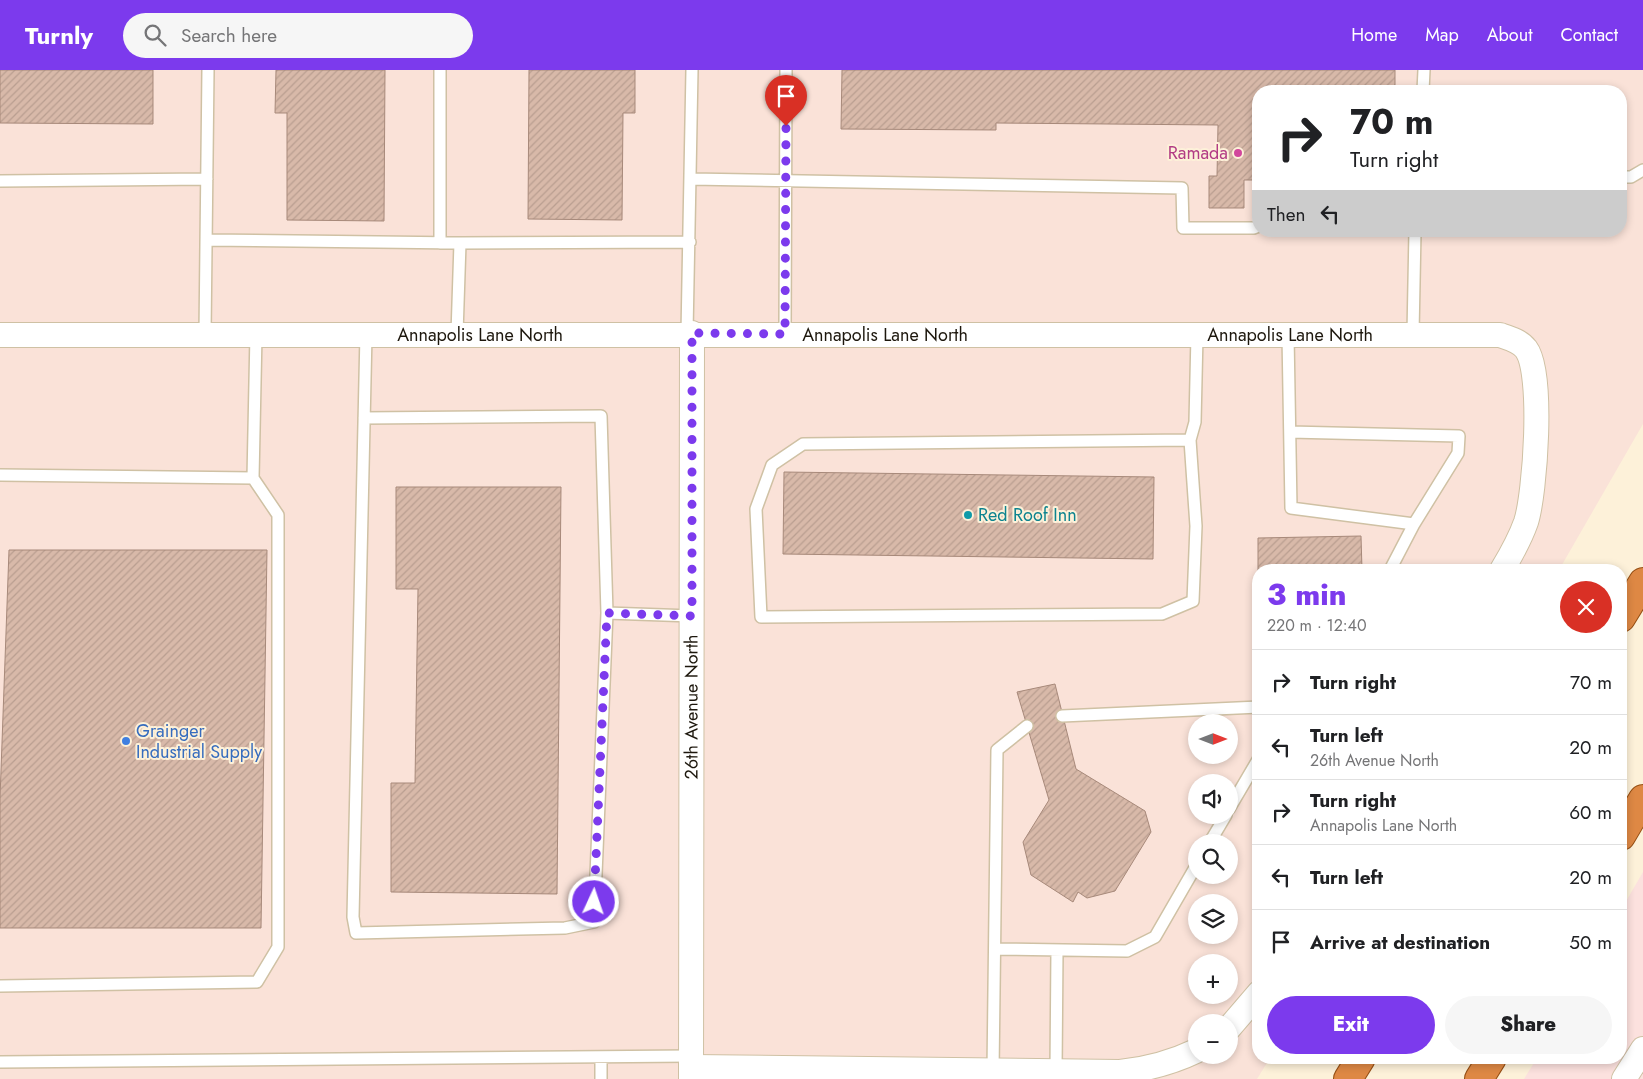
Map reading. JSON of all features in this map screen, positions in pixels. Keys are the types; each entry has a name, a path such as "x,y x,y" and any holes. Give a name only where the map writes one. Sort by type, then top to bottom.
{"highway":[{"path":"1627,608 1643,582"},
{"path":"1627,826 1643,799"},
{"path":"1348,1079 1357,1064"},
{"path":"1479,1079 1488,1064"}],"street":[{"name":"Annapolis Lane North","path":"0,335 689,333 1500,335 1515,340 1527,350 1532,365 1535,390 1536,464 1533,494 1523,530 1505,564"},
{"name":"26th Avenue North","path":"689,333 692,616 691,1068"},
{"path":"1238,1017 1252,1000"},
{"path":"1624,1079 1643,1049"},
{"path":"691,1068 815,1074 993,1070 1120,1072 1150,1068 1172,1062 1188,1055"}],"lane":[{"path":"205,334 208,70"},
{"path":"440,70 440,243"},
{"path":"689,333 692,70"},
{"path":"785,334 786,70"},
{"path":"1423,85 1424,70"},
{"path":"1627,177 1631,177 1643,170"},
{"path":"0,181 207,179"},
{"path":"691,179 1182,188 1183,228 1252,228"},
{"path":"1413,334 1415,237"},
{"path":"206,240 440,243 690,242"},
{"path":"457,334 460,243"},
{"path":"0,986 257,982 278,947 278,515 254,478 256,334"},
{"path":"364,418 601,416 607,613 594,922 564,928 356,934 353,917 364,418 366,334"},
{"path":"1190,440 804,444 772,465 756,509 761,617 1162,614 1193,601 1196,526 1190,440 1195,422 1197,335"},
{"path":"1288,335 1291,508 1414,524"},
{"path":"1290,432 1459,436 1458,453 1414,524 1393,564"},
{"path":"0,475 254,478"},
{"path":"607,613 692,616"},
{"path":"1062,716 1252,707"},
{"path":"993,1070 997,750 1027,726"},
{"path":"1238,794 1252,770"},
{"path":"995,949 1127,951 1155,937 1188,880"},
{"path":"1056,1071 1057,950"},
{"path":"0,1062 600,1057 691,1068"},
{"path":"600,1057 601,1079"}],"shaded area":[{"path":"0,70 1643,70 1643,424 1562,564 1252,564 1252,1064 1266,1064 1257,1079 0,1079"},
{"path":"1643,872 1643,1079 1524,1079 1533,1064 1627,1064 1627,900"}],"building":[{"path":"0,70 153,70 153,124 0,123"},
{"path":"276,70 385,70 384,221 287,220 287,113 275,113"},
{"path":"529,70 635,70 635,113 623,113 622,220 528,219"},
{"name":"Ramada","path":"842,70 1395,70 1395,85 1252,85 1252,180 1244,180 1244,208 1209,208 1209,176 1217,176 1218,125 996,123 996,130 841,129"},
{"name":"Red Roof Inn","path":"784,472 1154,477 1153,559 783,554"},
{"path":"396,487 561,487 557,894 391,892 391,783 415,783 418,589 396,589"},
{"path":"1361,536 1362,564 1258,564 1258,538"},
{"path":"9,550 267,550 261,928 0,928 0,798"},
{"path":"1055,684 1076,769 1145,811 1151,832 1115,891 1087,898 1078,892 1073,902 1031,875 1023,842 1049,800 1017,692"}],"place":[{"name":"Ramada","path":"1238,153"},
{"name":"Red Roof Inn","path":"968,515"},
{"name":"Grainger Industrial Supply","path":"126,741"}],"route":[{"path":"594,902 607,613 692,616 692,333 785,334 786,126"}]}
